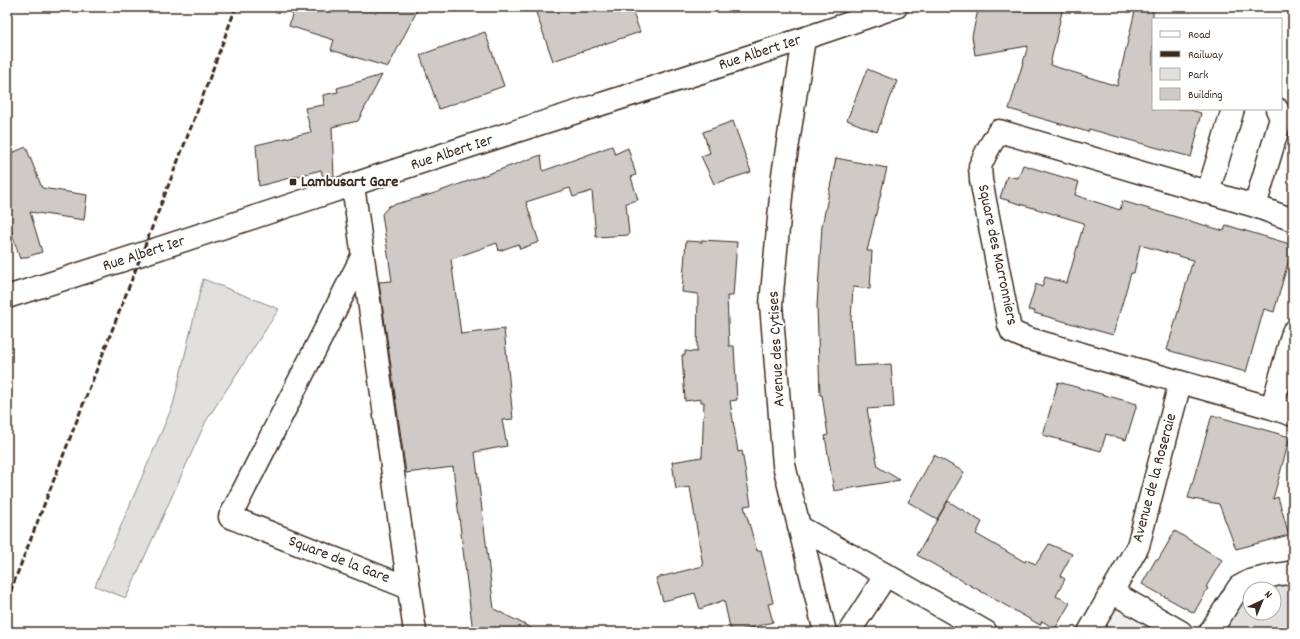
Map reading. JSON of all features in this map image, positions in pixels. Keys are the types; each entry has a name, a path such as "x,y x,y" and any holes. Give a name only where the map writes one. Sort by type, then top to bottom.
{"street":[{"name":"Rue Albert Ier","path":"7,297 142,256 353,185 804,39 896,7"},
{"name":"Avenue des Cytises","path":"804,39 783,175 771,304 784,465 825,632"},
{"path":"1208,192 1233,110"},
{"path":"1255,206 1281,118 1277,110"},
{"name":"Square des Marronniers","path":"1293,220 1255,206 999,131 980,166 981,180 1008,326 1012,332 1026,338 1293,415"},
{"name":"Square de la Gare","path":"353,185 409,588 230,517 362,255"},
{"path":"1272,408 1293,332"},
{"name":"Avenue de la Roseraie","path":"1089,632 1138,546 1180,383"},
{"path":"799,527 986,632"},
{"path":"1210,632 1239,588 1250,582 1275,576 1288,574 1293,575"},
{"path":"848,632 886,575"},
{"path":"409,588 415,632"},
{"path":"1112,592 1181,632"}],"shaded area":[{"path":"1115,608 1120,609 1161,632 1100,632"}],"green space":[{"path":"203,279 279,309 206,421 126,598 95,586 173,405"},
{"path":"1285,584 1293,591 1293,632 1222,632 1242,601 1242,621 1282,621 1282,585"}],"building":[{"path":"294,7 419,7 388,67 331,50 334,40 289,26"},
{"path":"534,7 631,7 640,32 553,61"},
{"path":"990,7 1063,7 1050,65 1117,86 1136,7 1153,7 1152,110 1190,110 1201,113 1191,157 1089,129 1088,132 1009,109 1028,46 975,55 972,36 978,10 989,12"},
{"path":"485,32 504,86 439,109 420,55"},
{"path":"867,69 897,81 877,132 847,120"},
{"path":"382,75 358,121 332,127 334,177 324,181 321,170 259,186 256,145 311,132 305,108 324,105 323,95 338,92 337,88"},
{"path":"733,121 751,172 714,184 701,156 710,153 703,132"},
{"path":"612,146 615,154 628,148 636,175 631,177 638,200 626,203 629,235 596,237 592,191 573,197 570,188 526,202 539,242 520,249 518,244 499,251 497,243 451,259 461,334 504,329 513,419 502,420 507,446 475,452 494,609 539,632 473,632 453,467 406,473 379,282 392,281 382,214 389,206 432,194 541,155 543,171"},
{"path":"26,147 42,188 87,195 84,220 30,212 42,252 20,259 7,217 7,155"},
{"path":"836,158 887,168 867,251 872,251 870,289 853,287 851,319 854,366 891,364 894,407 867,409 878,467 900,480 834,491 825,436 828,435 822,395 820,395 817,306 822,226"},
{"path":"1023,165 1079,182 1075,195 1120,210 1122,201 1224,231 1226,225 1293,245 1274,312 1264,309 1246,372 1167,350 1193,260 1140,245 1134,273 1131,273 1113,335 1028,310 1036,284 1042,287 1045,277 1067,283 1084,223 1000,198 1007,176 1018,178"},
{"path":"702,240 737,242 733,296 727,296 729,346 734,346 737,400 730,401 738,452 742,451 751,505 744,506 757,551 761,550 773,603 768,604 773,622 735,632 731,632 724,600 700,609 695,593 663,601 656,578 703,566 690,487 676,489 672,462 702,457 704,402 701,402 701,399 685,401 682,355 685,355 685,351 697,352 698,294 682,292 686,241 702,242"},
{"path":"1058,382 1137,404 1126,440 1106,434 1101,451 1043,435"},
{"path":"1212,415 1290,437 1273,499 1278,497 1289,535 1236,549 1219,504 1188,498"},
{"path":"934,455 964,472 937,519 908,502"},
{"path":"948,501 982,522 976,534 1025,562 1026,560 1036,564 1049,544 1072,554 1060,576 1065,579 1056,596 1070,603 1055,629 1042,621 1040,625 917,555"},
{"path":"1175,531 1222,560 1206,587 1208,588 1194,613 1142,584 1156,559 1158,560"}],"railway":[{"path":"7,600 195,117 236,7"}],"place":[{"name":"Lambusart Gare","path":"293,182"}]}
